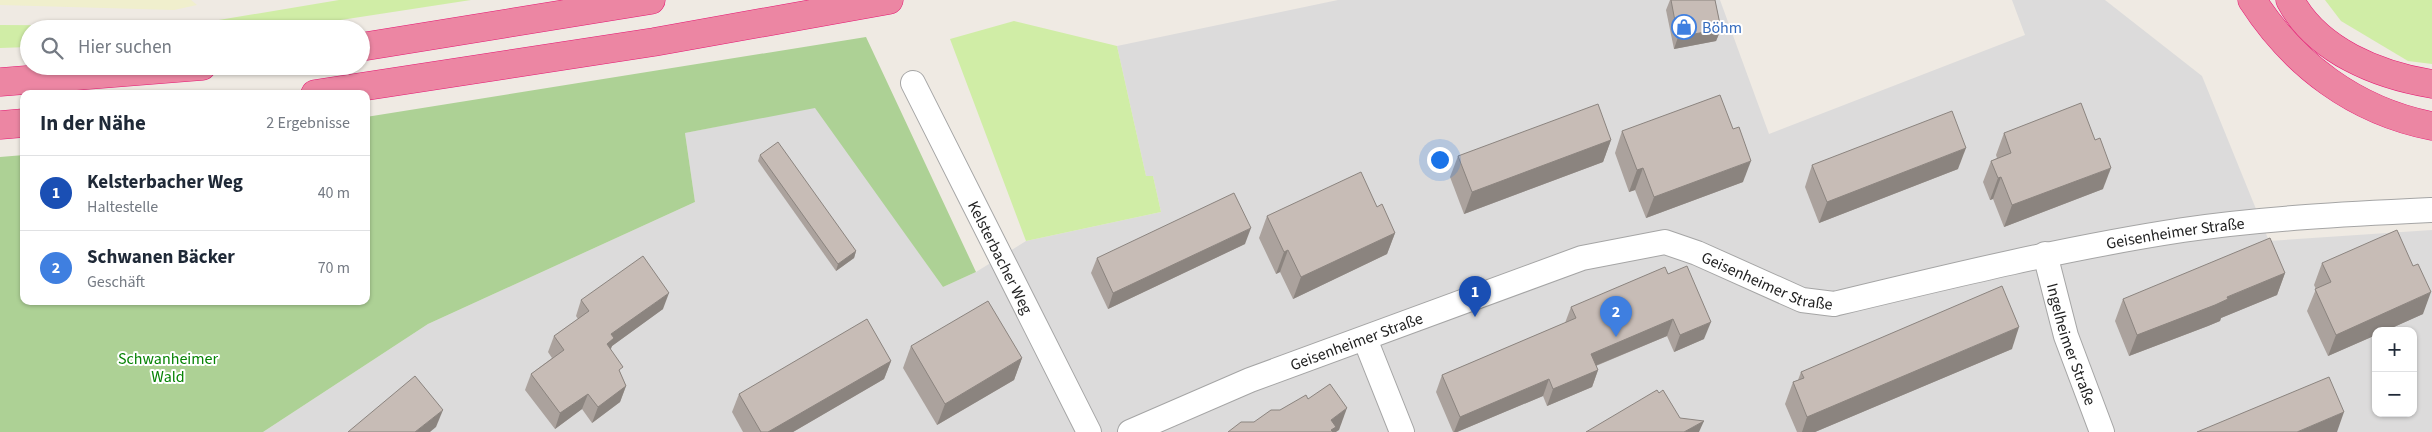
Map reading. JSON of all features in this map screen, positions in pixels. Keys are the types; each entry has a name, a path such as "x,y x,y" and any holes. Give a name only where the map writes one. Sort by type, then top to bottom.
{"highway":[{"path":"370,46 651,0"},
{"path":"341,90 644,44 889,0"},
{"path":"2252,0 2263,17 2297,56 2324,80 2363,103 2389,114 2432,126"},
{"path":"2290,0 2308,25 2325,41 2344,54 2392,75 2432,84"},
{"path":"0,82 88,75"},
{"path":"0,125 20,123"}],"street":[{"name":"Kelsterbacher Weg","path":"912,84 1088,432"},
{"name":"Geisenheimer Straße","path":"1130,432 1250,380 1582,258 1665,242 1698,253 1802,300 1834,304 2045,254 2184,230 2306,217 2432,210"},
{"name":"Ingelheimer Straße","path":"2045,254 2066,336 2102,432"},
{"path":"1365,339 1402,432"}],"shaded area":[{"path":"1338,0 1720,0 1769,134 2025,35 2012,0 2105,0 2202,76 2269,241 2432,230 2432,432 263,432 428,324 695,202 685,133 816,107 943,287 976,272 1026,241 1161,212 1153,176 1146,176 1117,46"}],"green space":[{"path":"0,0 191,0 197,5 174,10 0,5"},
{"path":"339,0 471,0 341,20 219,20"},
{"path":"2325,0 2432,0 2432,64 2408,61 2341,21"},
{"path":"1014,21 1117,46 1146,176 1153,176 1161,212 1026,241 950,39"},
{"path":"0,25 20,25 20,47 0,48"},
{"name":"Schwanheimer Wald","path":"866,37 976,272 943,287 815,108 685,133 695,202 428,324 263,432 0,432 0,157 20,155 20,305 370,305 370,116"}],"building":[{"path":"1671,0 1715,0 1721,29 1678,37"},
{"path":"1720,95 1733,129 1739,127 1751,161 1654,197 1643,168 1637,170 1622,131"},
{"path":"2081,103 2095,140 2100,138 2111,168 2012,205 2001,177 1998,178 1991,161 2011,153 2004,133"},
{"path":"1598,104 1611,140 1472,192 1458,156"},
{"path":"1952,111 1966,148 1827,202 1812,165"},
{"path":"778,142 856,251 838,264 760,155"},
{"path":"1361,172 1377,207 1382,204 1395,233 1301,277 1288,250 1284,252 1267,216"},
{"path":"1234,193 1251,228 1113,293 1097,258"},
{"path":"2397,230 2413,266 2418,264 2431,292 2336,335 2315,289 2331,282 2322,263"},
{"path":"2270,238 2285,273 2227,297 2228,299 2215,305 2137,335 2123,299"},
{"path":"643,256 669,293 611,334 614,338 607,344 623,367 619,370 626,386 598,407 588,394 560,413 531,374 564,350 554,336 589,311 581,300"},
{"path":"1687,266 1711,322 1680,335 1673,319 1591,354 1598,370 1553,389 1549,379 1460,417 1442,375 1576,318 1571,307 1665,267 1668,274"},
{"path":"2002,286 2019,327 1807,417 1793,382 1804,378 1801,372"},
{"path":"988,301 1022,358 945,404 911,346"},
{"path":"867,319 891,361 768,432 761,432 739,394"},
{"path":"415,376 443,410 415,432 348,432"},
{"path":"2329,377 2344,412 2297,432 2197,432"},
{"path":"1330,384 1347,408 1331,420 1336,427 1331,430 1333,432 1228,432 1241,422 1254,422 1271,410 1280,410 1306,395 1308,399"},
{"path":"1657,390 1659,393 1663,390 1680,418 1704,421 1684,432 1586,432"}],"place":[{"name":"Böhm","path":"1684,27"},
{"name":"Kelsterbacher Weg","path":"1475,317"},
{"name":"Schwanen Bäcker","path":"1616,337"}]}
